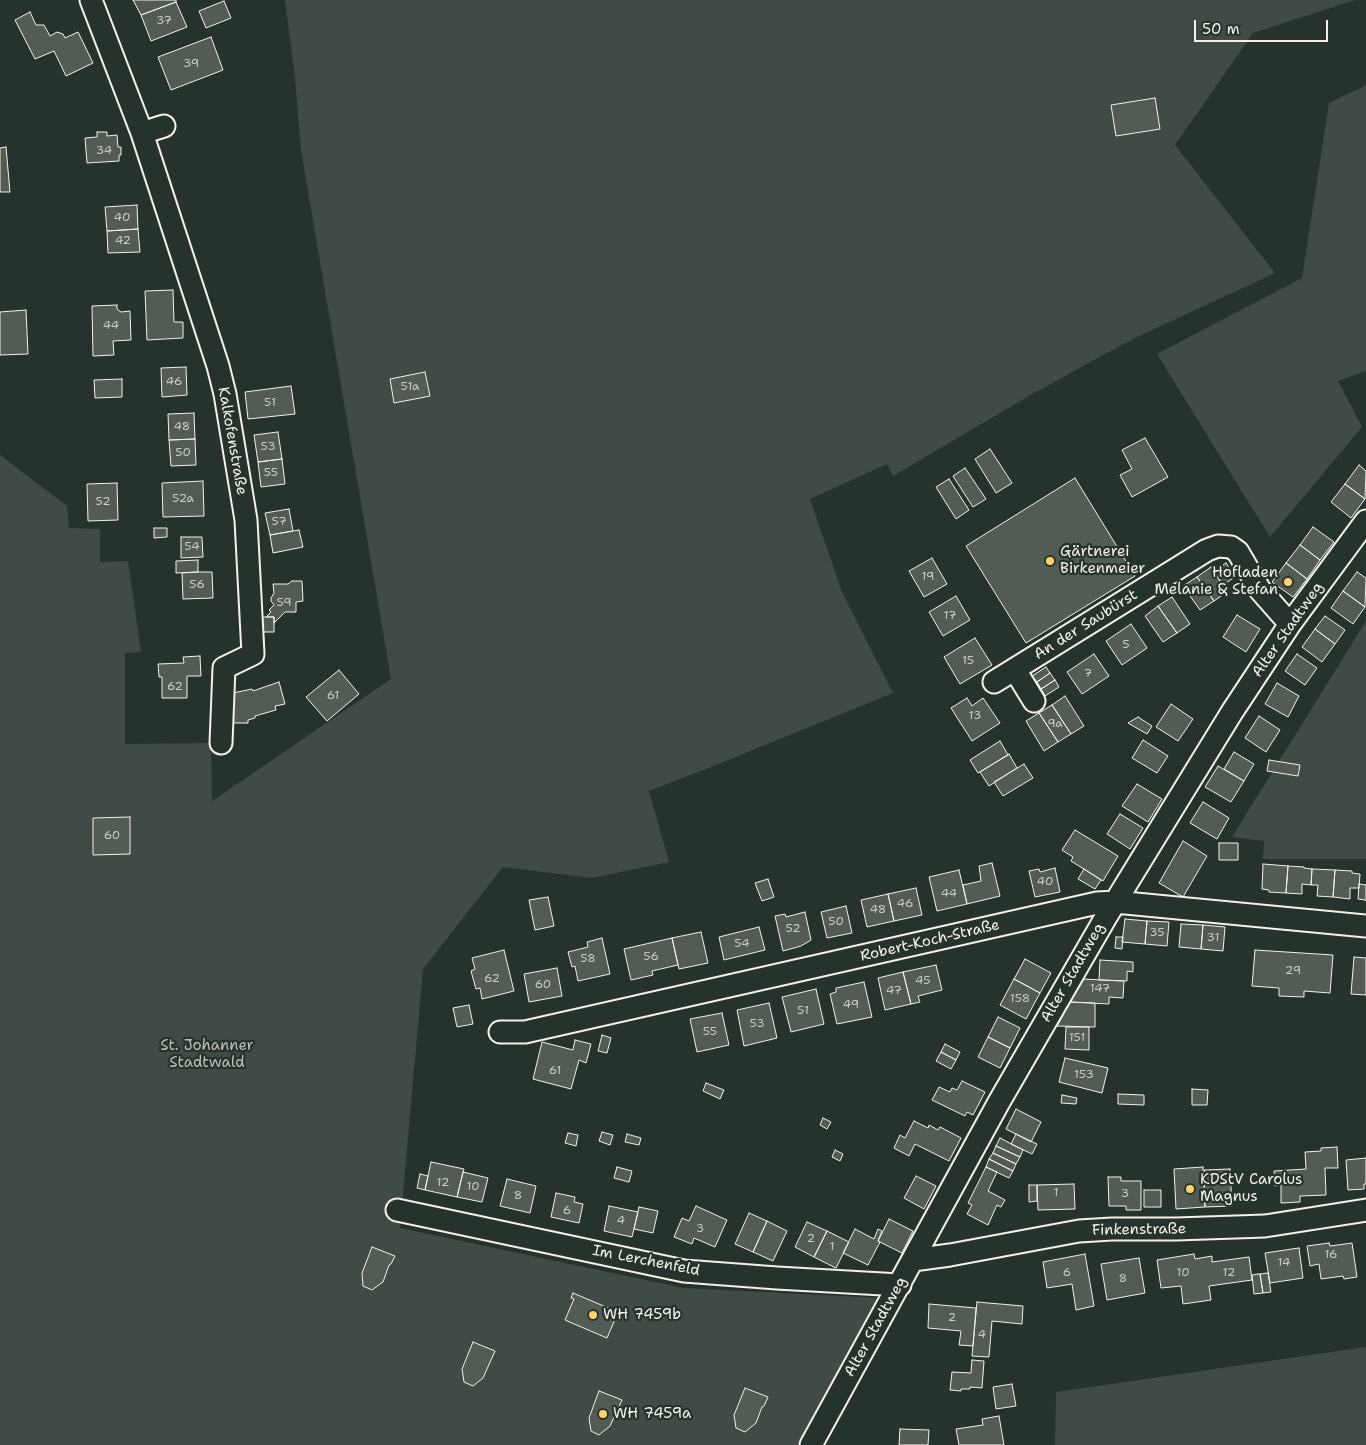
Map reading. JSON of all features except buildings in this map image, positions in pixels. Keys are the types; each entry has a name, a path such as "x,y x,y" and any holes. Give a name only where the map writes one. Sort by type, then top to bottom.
{"street":[{"name":"Kalkofenstraße","path":"91,0 142,133 226,394 246,520 254,654 224,668 221,743"},
{"path":"142,133 164,126"},
{"name":"Alter Stadtweg","path":"811,1445 999,1102 1115,902 1232,712 1290,624 1366,521"},
{"name":"An der Saubürst","path":"994,682 1207,550 1218,546 1231,547 1238,552 1260,590 1290,624"},
{"path":"1014,670 1034,701"},
{"name":"Robert-Koch-Straße","path":"500,1032 525,1032 1088,906 1115,902 1366,926"},
{"name":"Im Lerchenfeld","path":"396,1210 684,1271 900,1285"},
{"name":"Finkenstraße","path":"913,1260 1079,1232 1112,1229 1265,1226 1366,1210"}],"green space":[{"name":"St. Johanner Stadtwald","path":"285,0 1355,0 1253,33 1175,145 1275,273 1137,337 1034,393 893,476 887,464 810,499 842,592 893,693 649,791 669,862 592,878 503,867 423,969 400,1228 684,1288 879,1298 802,1445 0,1445 0,455 67,506 69,528 100,529 100,562 128,561 141,652 125,653 125,744 211,743 212,801 391,679 301,150 295,78"},
{"path":"1366,85 1366,371 1338,381 1362,427 1270,537 1157,354 1302,278 1329,103"},
{"path":"1366,621 1366,859 1263,859 1264,841 1232,837"},
{"path":"1366,1347 1366,1445 1055,1445 1056,1392"}],"place":[{"name":"Gärtnerei Birkenmeier","path":"1050,561"},
{"name":"Hofladen Melanie & Stefan","path":"1288,582"},
{"name":"KDStV Carolus Magnus","path":"1190,1189"},
{"name":"WH 7459b","path":"593,1315"},
{"name":"WH 7459a","path":"603,1414"}]}
